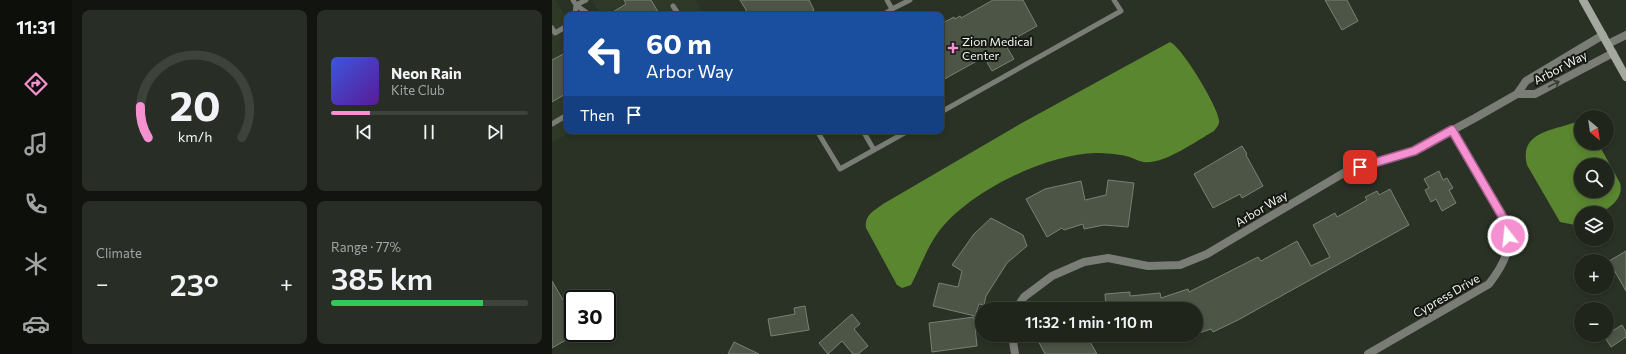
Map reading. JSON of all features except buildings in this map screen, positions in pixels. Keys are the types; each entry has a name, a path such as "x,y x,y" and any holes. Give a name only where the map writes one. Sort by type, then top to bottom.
{"street":[{"path":"1583,0 1626,77"},
{"name":"Arbor Way","path":"1021,302 1024,297 1052,276 1084,262 1108,258 1148,266 1180,265 1207,254 1347,171 1414,151 1452,130 1517,94 1526,81 1603,35"},
{"path":"1608,44 1626,35"},
{"name":"Arbor Way","path":"1517,94 1535,94 1613,53"},
{"name":"Cypress Drive","path":"1368,354 1489,284 1503,266 1508,244 1508,228 1452,130"},
{"path":"1013,342 1015,354"}],"lane":[{"path":"573,0 576,5 586,12"},
{"path":"576,5 586,0"},
{"path":"887,0 892,10"},
{"path":"888,12 910,0"},
{"path":"944,110 1120,11 1114,0"},
{"path":"576,5 576,12"},
{"path":"673,6 677,12"},
{"path":"552,28 554,34 564,28"},
{"path":"552,124 564,117"},
{"path":"819,134 840,170 903,134"},
{"path":"865,134 874,150"}],"shaded area":[{"path":"552,0 556,0 564,15 564,134 568,134 552,143"},
{"path":"592,0 696,0 702,12 598,12"},
{"path":"1170,42 1176,46 1191,65 1213,103 1219,121 1218,126 1214,131 1180,151 1160,160 1143,162 1119,155 1096,153 1076,155 1054,160 1008,178 967,204 950,219 933,240 911,285 902,288 897,285 866,228 868,217 873,211 1020,124"},
{"path":"1574,123 1574,150 1602,150 1606,158 1574,158 1574,198 1614,198 1614,172 1621,188 1615,202 1610,206 1574,206 1574,225 1560,222 1527,165 1526,154 1528,146 1538,135 1546,131"}],"place":[{"name":"Zion Medical Center","path":"953,48"}],"route":[{"path":"1360,167 1414,151 1452,130 1501,214 1508,228 1508,236"}]}
